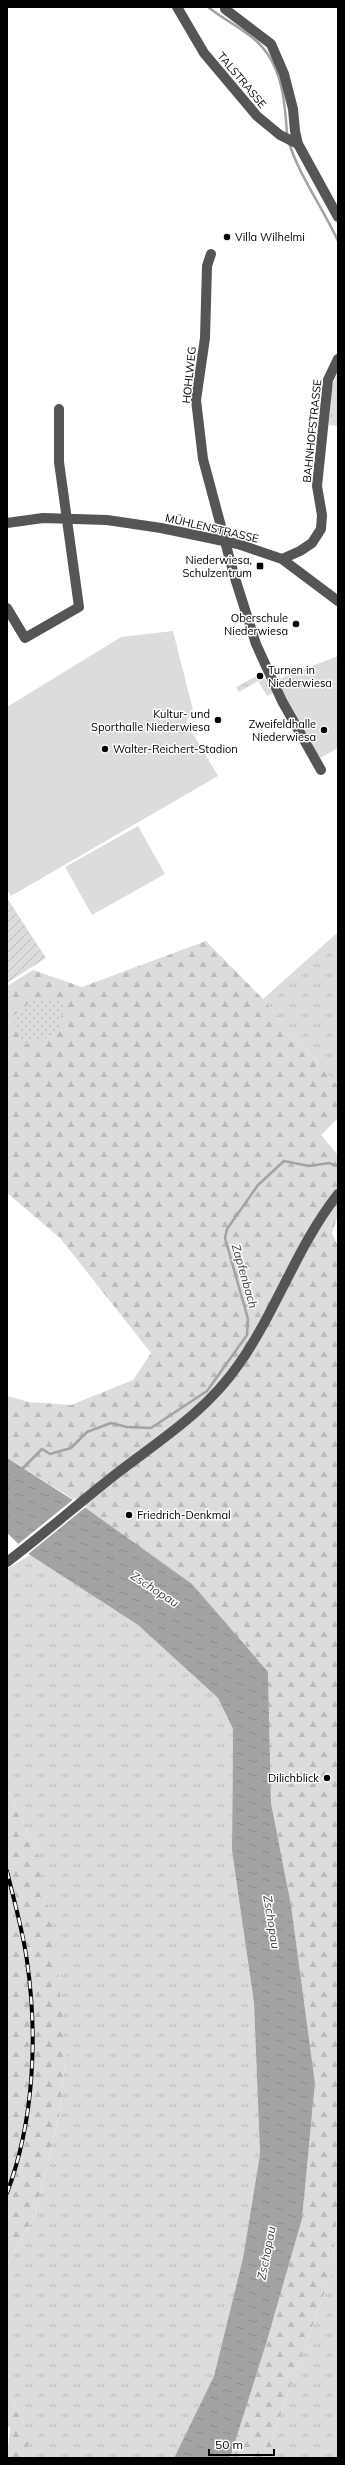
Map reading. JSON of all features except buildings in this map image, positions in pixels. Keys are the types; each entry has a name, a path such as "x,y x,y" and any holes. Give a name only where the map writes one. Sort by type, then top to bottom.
{"street":[{"name":"TALSTRASSE","path":"177,7 215,68 257,116 280,135 297,143"},
{"path":"225,9 270,44 284,74 293,109 297,143 338,217"},
{"name":"HOHLWEG","path":"210,254 207,266 205,338 196,400 203,459 227,542 234,575 256,644 282,702 320,770"},
{"name":"BAHNHOFSTRASSE","path":"282,559 312,543 321,529 322,515 317,486 328,380 338,359"},
{"path":"7,608 25,638 79,607 59,462 59,409"},
{"name":"MÜHLENSTRASSE","path":"7,523 66,518 107,520 153,526 227,542 282,559 338,601"},
{"path":"11,1559 94,1492 190,1418 229,1378 272,1310 314,1226 338,1194"}],"green space":[{"path":"338,371 338,426 329,425 332,387"},
{"name":"Walter-Reichert-Stadion","path":"173,631 193,710 186,722 218,776 11,896 7,890 7,707 121,637"},
{"path":"338,656 338,748 318,759 276,680"},
{"path":"262,673 273,693 267,696 258,681 239,692 236,687"},
{"path":"138,826 165,874 92,915 65,867"},
{"path":"7,898 46,958 7,983"},
{"path":"338,932 338,1086 263,999"},
{"path":"206,941 263,999 338,1086 338,1118 321,1135 338,1155 338,1215 332,1233 338,1246 338,2200 332,2272 274,2432 269,2458 230,2458 266,2344 302,2219 315,2083 291,1905 271,1803 268,1672 70,1497 7,1458 7,1396 29,1402 71,1405 133,1380 151,1353 60,1238 7,1193 7,986 33,970 82,987"},
{"path":"54,998 65,1002 57,1034 23,1045 12,1017 32,1001"},
{"path":"30,1555 138,1625 218,1698 233,1729 232,1851 254,2003 260,2154 243,2258 214,2376 174,2458 28,2458 28,2435 12,2396 12,2377 7,2372 7,2265 35,2215 59,2116 66,2054 36,1848 7,1789 7,1569"},
{"path":"7,1789 36,1848 55,1942 66,2054 59,2116 35,2215 7,2265"},
{"path":"338,2200 338,2458 269,2458 274,2432 332,2272"},
{"path":"7,2372 12,2377 12,2396 28,2435 28,2458 7,2458 10,2429 7,2424"}],"water":[{"name":"Zschopau","path":"7,1458 87,1509 192,1584 268,1672 271,1803 291,1905 315,2083 302,2219 266,2344 230,2458 174,2458 214,2376 243,2258 260,2154 254,2003 232,1851 233,1729 218,1698 138,1625 30,1555 7,1533"}],"pier":[{"path":"75,1498 87,1506 27,1555 17,1545"}],"waterway":[{"path":"208,7 254,39 271,59 276,70 283,96 287,134"},
{"path":"289,143 299,168 338,241"},
{"name":"Zapfenbach","path":"20,1471 42,1449 50,1454 71,1448 87,1432 111,1423 127,1427 151,1428 207,1391 247,1335 248,1319 225,1238 227,1229 258,1185 284,1161 309,1166 329,1163 338,1166"}],"railway":[{"path":"7,1871 21,1927 27,1961 33,2049 28,2108 23,2137 7,2193"}],"place":[{"name":"Villa Wilhelmi","path":"227,237"},
{"name":"Niederwiesa, Schulzentrum","path":"260,566"},
{"name":"Oberschule Niederwiesa","path":"296,624"},
{"name":"Turnen in Niederwiesa","path":"260,676"},
{"name":"Kultur- und Sporthalle Niederwiesa","path":"218,720"},
{"name":"Zweifeldhalle Niederwiesa","path":"324,730"},
{"name":"Walter-Reichert-Stadion","path":"105,749"},
{"name":"Friedrich-Denkmal","path":"129,1515"},
{"name":"Dilichblick","path":"327,1778"}]}
